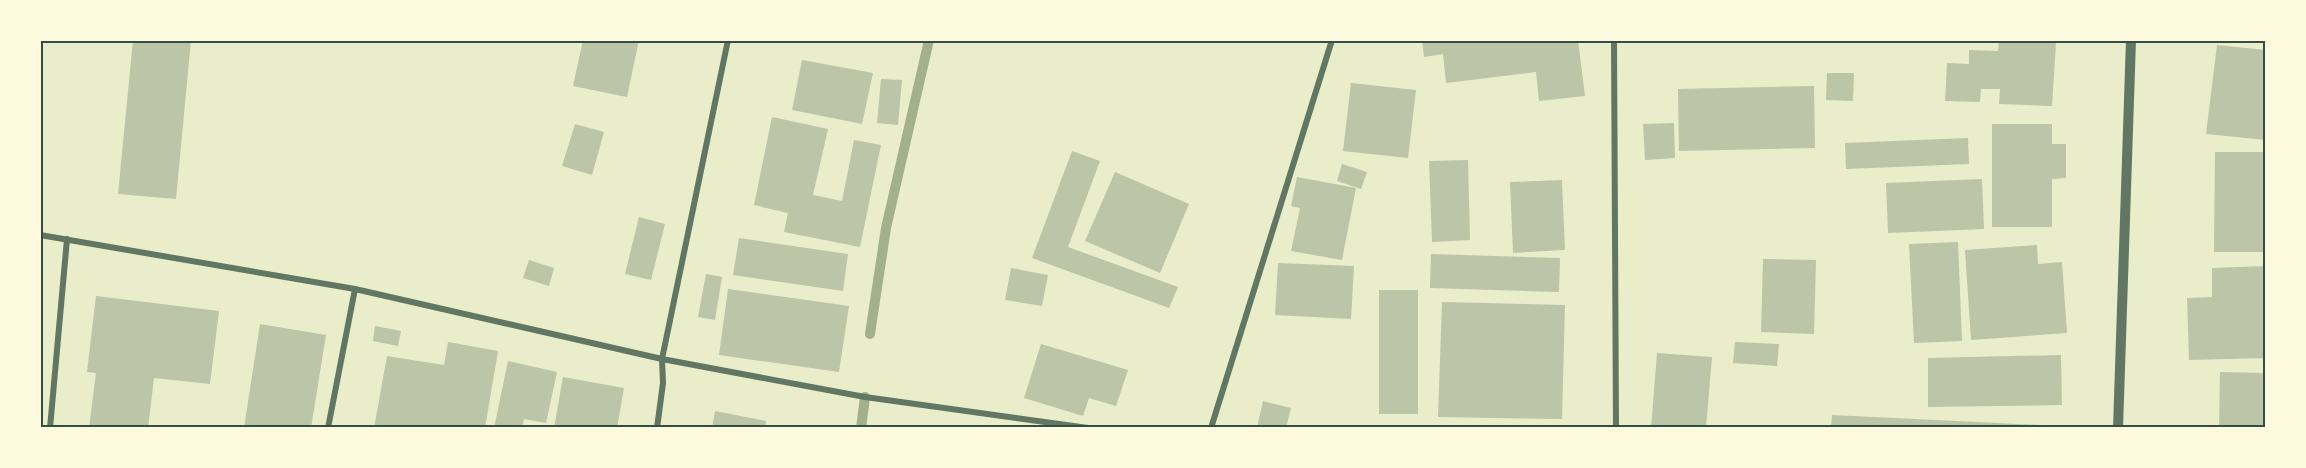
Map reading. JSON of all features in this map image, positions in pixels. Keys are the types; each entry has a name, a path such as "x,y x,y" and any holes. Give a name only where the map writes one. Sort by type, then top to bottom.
{"street":[{"path":"657,428 663,383 662,359 728,40"},
{"path":"1211,428 1332,40"},
{"path":"1614,40 1616,428"},
{"path":"2118,428 2131,40"},
{"path":"40,235 355,289 662,359 865,397 1088,428"},
{"path":"50,428 67,239"},
{"path":"328,428 355,289"}],"building":[{"path":"133,40 191,40 176,199 118,194"},
{"path":"583,40 639,40 627,97 573,86"},
{"path":"1422,40 1578,40 1585,96 1539,101 1536,72 1446,83 1443,54 1424,57"},
{"path":"1999,40 2070,40 2070,43 2056,43 2052,106 1999,104 2000,89 1981,89 1980,102 1945,101 1947,63 1969,64 1969,50 1998,51"},
{"path":"2217,45 2266,50 2266,140 2206,134"},
{"path":"802,60 873,73 862,124 792,110"},
{"path":"1827,73 1854,73 1853,101 1826,100"},
{"path":"881,79 902,80 898,125 877,123"},
{"path":"1351,83 1416,90 1408,158 1343,151"},
{"path":"1814,86 1815,148 1679,151 1678,89"},
{"path":"772,117 828,129 813,195 842,201 854,140 881,145 860,247 784,232 788,213 754,205"},
{"path":"1674,123 1675,158 1645,160 1643,124"},
{"path":"575,124 604,132 592,175 562,166"},
{"path":"1992,124 2052,124 2052,144 2066,144 2066,178 2052,179 2052,227 1992,227"},
{"path":"1968,138 1969,164 1846,169 1845,143"},
{"path":"1072,151 1100,161 1068,247 1178,287 1169,308 1032,258"},
{"path":"2215,152 2266,152 2266,252 2214,252"},
{"path":"1468,160 1470,240 1432,242 1429,161"},
{"path":"1342,164 1367,172 1361,189 1337,181"},
{"path":"1115,172 1189,204 1160,273 1085,241"},
{"path":"1297,177 1356,188 1342,260 1291,251 1300,208 1291,206"},
{"path":"1982,179 1984,229 1888,233 1886,183"},
{"path":"1562,180 1565,250 1513,253 1510,182"},
{"path":"639,217 665,224 651,280 625,274"},
{"path":"739,238 848,254 843,291 733,275"},
{"path":"1958,242 1962,341 1914,343 1909,244"},
{"path":"2037,245 2038,264 2062,262 2067,333 1971,340 1965,250"},
{"path":"1431,254 1560,258 1559,292 1430,288"},
{"path":"1763,259 1816,260 1814,334 1761,332"},
{"path":"529,260 554,268 549,286 523,278"},
{"path":"1278,263 1354,266 1351,319 1275,315"},
{"path":"2266,266 2266,358 2189,360 2187,298 2212,297 2212,268"},
{"path":"1011,268 1048,275 1042,306 1005,300"},
{"path":"706,274 722,277 715,320 698,317"},
{"path":"728,289 849,306 839,372 719,355"},
{"path":"1379,290 1418,290 1418,414 1379,414"},
{"path":"96,296 219,311 210,384 154,378 148,428 89,428 96,373 87,372"},
{"path":"1442,302 1565,305 1562,419 1438,417"},
{"path":"260,324 326,335 311,428 244,428"},
{"path":"375,326 401,331 398,346 373,341"},
{"path":"448,342 498,351 485,428 374,428 387,356 444,365"},
{"path":"1735,342 1779,344 1777,366 1733,363"},
{"path":"1041,344 1128,370 1116,406 1089,398 1083,416 1024,398"},
{"path":"1657,353 1712,357 1706,428 1651,428"},
{"path":"2061,355 2062,405 1928,407 1928,358"},
{"path":"508,361 557,372 546,423 524,419 522,428 494,428"},
{"path":"2220,372 2266,373 2266,428 2219,428"},
{"path":"563,377 624,388 617,428 554,428"},
{"path":"1263,401 1291,408 1286,428 1257,428"},
{"path":"715,411 766,421 765,428 712,428"},
{"path":"1832,415 2061,426 2061,428 1831,428"}],"waterway":[{"path":"870,334 886,228 929,40"},
{"path":"861,428 865,397"}]}
